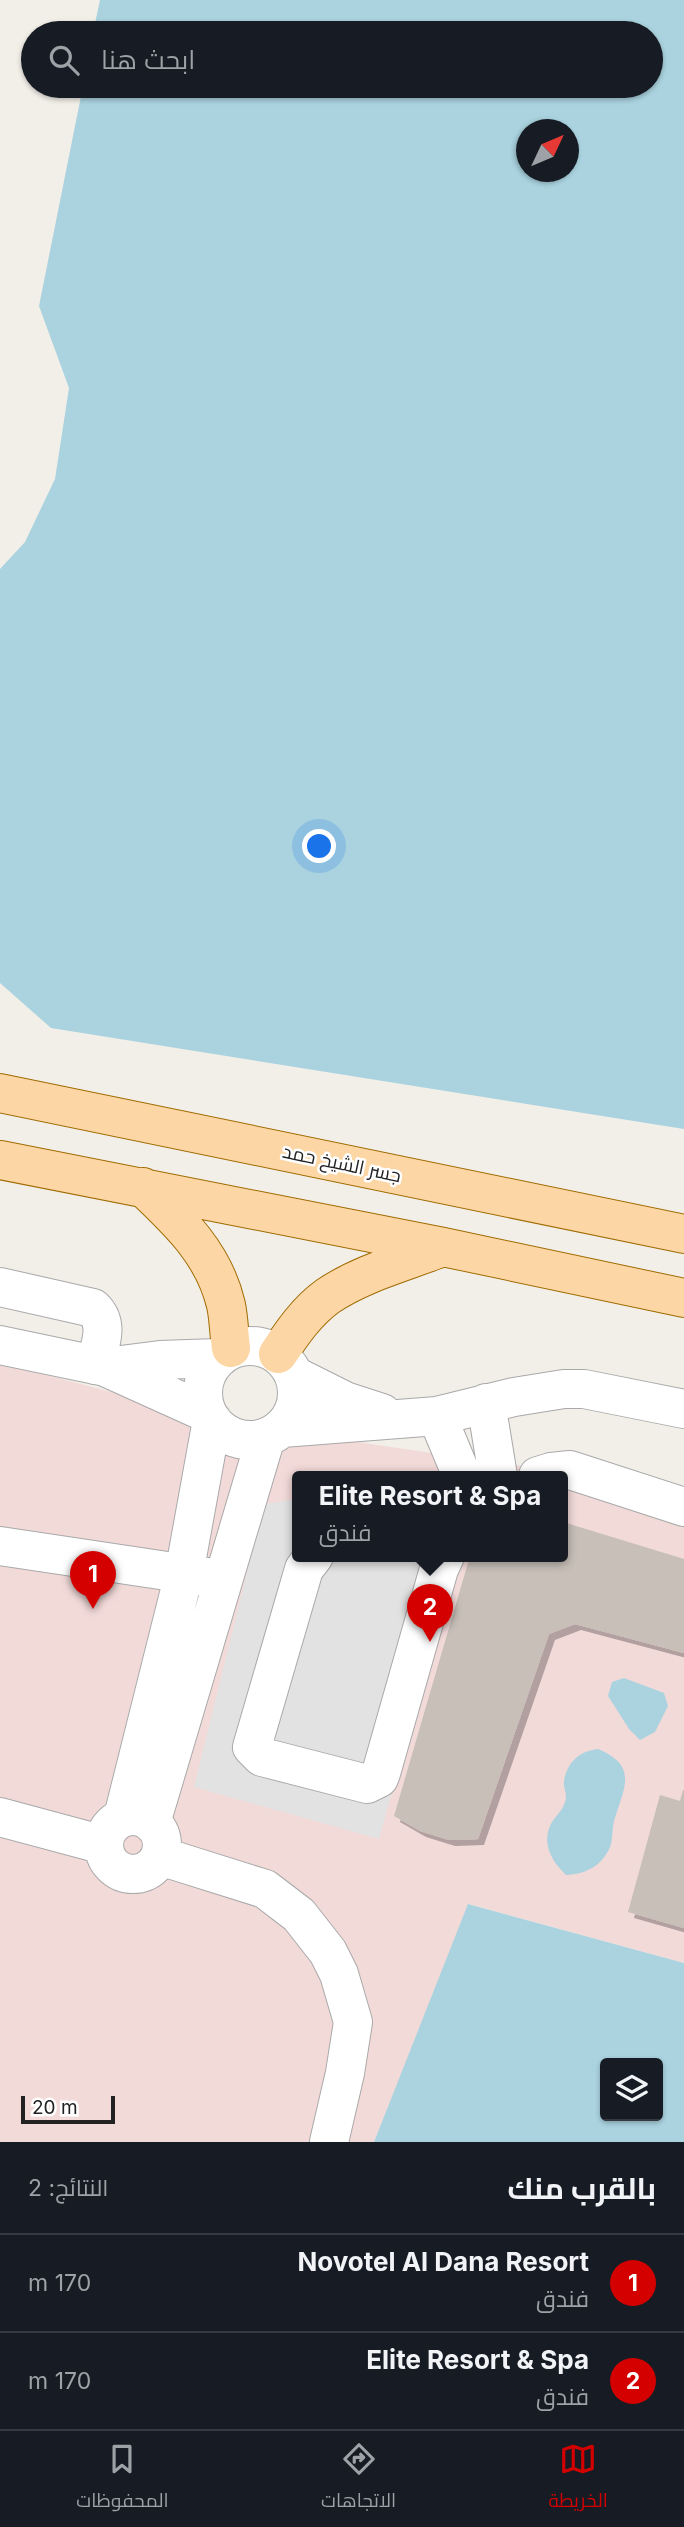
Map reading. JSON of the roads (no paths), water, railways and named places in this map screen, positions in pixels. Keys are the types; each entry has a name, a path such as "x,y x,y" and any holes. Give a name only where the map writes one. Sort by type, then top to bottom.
{"main road":[{"name":"جسر الشيخ حمد","path":"0,1093 684,1234"},
{"path":"0,1160 443,1247 684,1298"},
{"path":"143,1187 192,1235 207,1256 226,1307 224,1353"},
{"path":"286,1365 299,1323 326,1297 358,1278 443,1247"}],"street":[{"path":"0,1287 93,1308 99,1314 103,1329 100,1366"},
{"path":"0,1345 100,1366 210,1417 231,1436 242,1439 255,1440 274,1433 398,1418 437,1416 537,1392 584,1389 684,1409"},
{"path":"100,1366 224,1353 247,1345 263,1347 286,1365 345,1401 398,1418"},
{"path":"135,1835 184,1574 210,1417 203,1399 203,1384 208,1370 224,1353"},
{"path":"135,1835 274,1433 291,1417 296,1405 298,1390 286,1365"},
{"path":"486,1403 497,1471"},
{"path":"437,1416 460,1471"},
{"path":"560,1471 570,1470 684,1507"},
{"path":"0,1546 223,1580"},
{"path":"309,1562 304,1569 253,1751 262,1757 367,1784 379,1778 381,1773 442,1562"},
{"path":"0,1817 135,1835 265,1889 299,1915 328,1952 339,1975 353,2022 345,2073 329,2142"}],"water":[{"path":"100,0 684,0 684,1129 51,1028 0,983 0,569 25,542 55,479 69,388 39,306 81,98 663,98 663,21 96,21"},
{"path":"624,1678 664,1693 668,1706 655,1732 640,1740 629,1729 608,1696 612,1682"},
{"path":"598,1749 611,1756 624,1771 624,1788 614,1821 611,1844 598,1864 580,1873 566,1875 556,1865 550,1853 548,1833 565,1802 564,1781 568,1768 580,1755"},
{"path":"468,1904 684,1963 684,2142 374,2142"}],"place":[{"name":"Novotel Al Dana Resort","path":"93,1609"},
{"name":"Elite Resort & Spa","path":"430,1642"}]}
